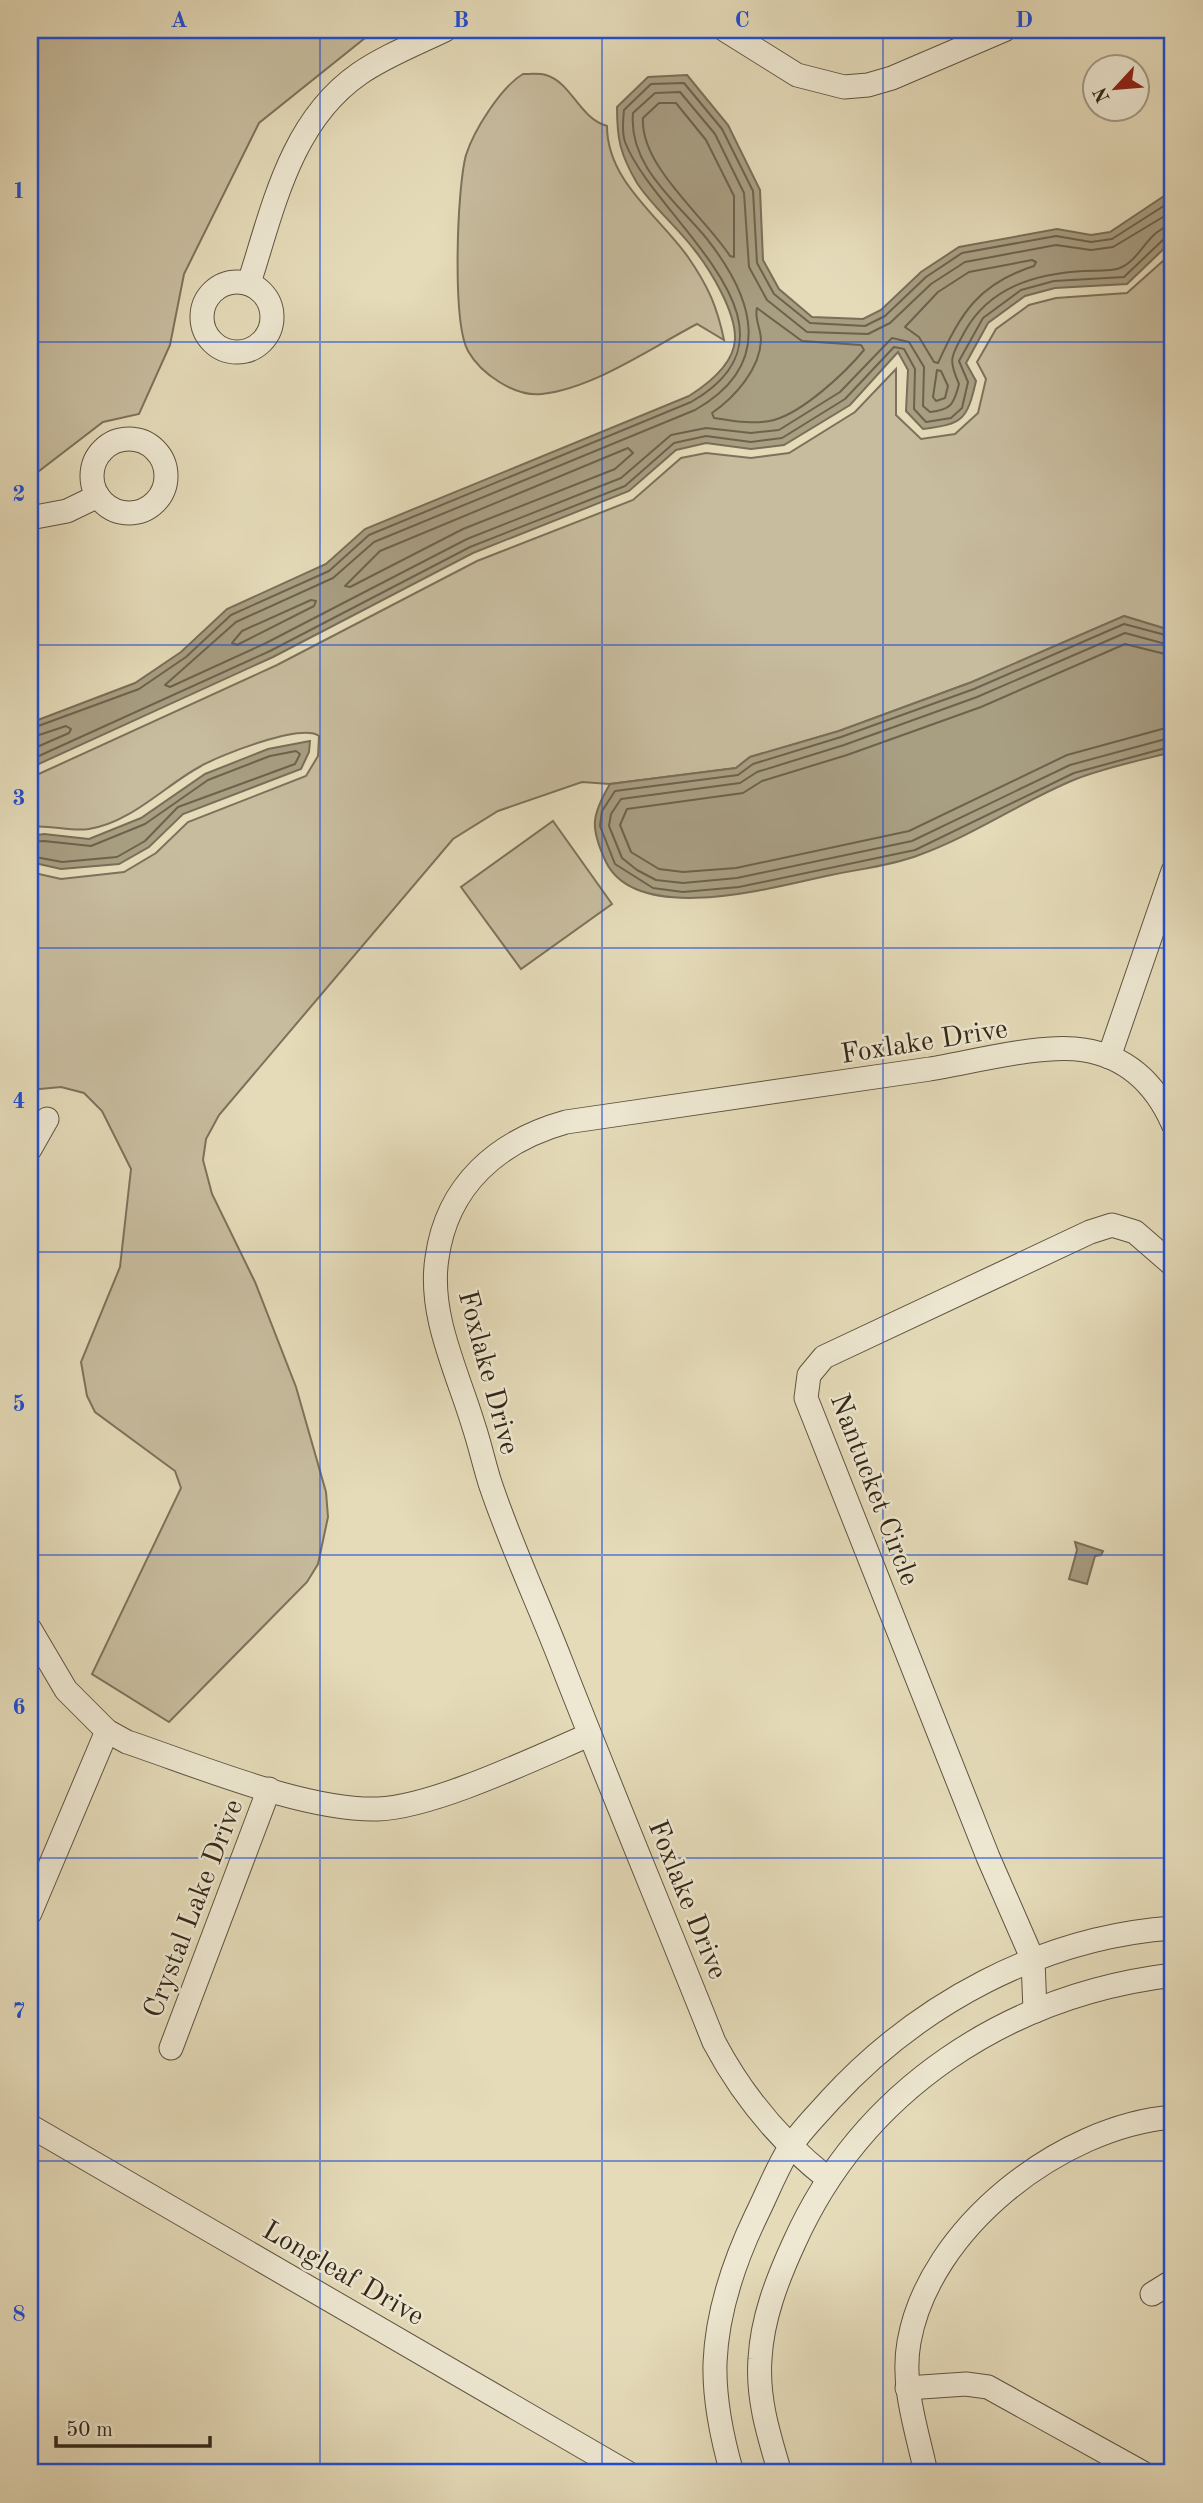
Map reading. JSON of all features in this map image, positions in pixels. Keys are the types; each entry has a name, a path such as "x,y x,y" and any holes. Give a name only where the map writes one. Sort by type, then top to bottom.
{"street":[{"path":"249,283 297,144 323,106 359,73 444,30"},
{"path":"725,30 797,75 844,86 868,85 892,78 1004,30"},
{"path":"30,518 67,511 98,496"},
{"path":"1110,1057 1173,871"},
{"name":"Foxlake Drive","path":"827,2178 789,2148 744,2093 714,2042 589,1735 490,1482 440,1319 436,1261 442,1231 453,1203 470,1179 491,1157 513,1142 566,1122 1082,1049 1110,1057 1147,1081 1162,1098 1173,1124"},
{"path":"30,1149 47,1119"},
{"name":"Nantucket Circle","path":"1035,2011 1033,1960 988,1857 806,1398 809,1375 824,1357 1090,1232 1112,1225 1135,1232 1173,1265"},
{"name":"Crystal Lake Drive","path":"30,1629 66,1690 107,1731 127,1742 337,1807 379,1809 403,1805 461,1787 589,1735"},
{"path":"30,1913 107,1731"},
{"name":"Crystal Lake Drive","path":"171,2048 269,1788"},
{"path":"732,2473 722,2440 716,2391 715,2364 722,2309 737,2259 789,2148 850,2078 901,2034 974,1987 1033,1960 1104,1939 1173,1928"},
{"path":"780,2473 760,2392 763,2328 781,2271 827,2178 864,2132 916,2083 965,2046 1035,2011 1122,1983 1173,1975"},
{"path":"926,2473 907,2388 909,2343 922,2299 953,2247 993,2202 1050,2159 1099,2135 1128,2125 1173,2117"},
{"name":"Longleaf Drive","path":"30,2126 628,2473"},
{"path":"1152,2294 1173,2281"},
{"path":"907,2388 966,2384 988,2387 1143,2473"}],"shaded area":[{"path":"30,30 375,30 259,123 184,274 170,345 139,414 103,422 30,478"},
{"path":"523,74 544,74 555,79 589,116 607,126 609,146 625,181 695,267 715,306 724,340 697,324 602,376 542,394 510,388 490,376 474,360 463,336 458,285 458,224 463,172 466,155 482,122 497,99"},
{"path":"1173,252 1173,631 1124,616 972,682 839,731 750,757 736,768 610,784 582,782 498,811 453,839 219,1115 206,1139 203,1160 212,1194 255,1282 296,1387 326,1492 328,1517 318,1564 307,1582 169,1722 92,1674 181,1488 175,1471 95,1412 87,1396 81,1362 120,1267 131,1169 102,1111 84,1093 61,1087 30,1090 30,872 61,879 124,872 156,853 188,822 306,776 318,756 319,736 310,733 279,737 225,755 187,774 134,811 105,825 89,829 30,827 30,778 277,665 477,561 633,500 681,458 706,453 751,458 789,453 855,412 896,369 896,415 921,439 955,434 978,413 986,379 977,362 996,329 1029,305 1056,298 1127,293"},
{"path":"553,821 612,904 521,969 461,887"}],"water":[{"path":"687,75 728,125 760,190 763,260 779,289 812,317 863,319 881,310 921,272 959,247 1057,229 1091,235 1110,232 1173,190 1173,240 1127,284 1055,288 1025,296 988,323 966,363 976,381 970,404 955,422 923,429 906,411 908,370 898,352 850,405 784,445 751,449 706,443 676,450 629,491 473,553 273,657 30,768 30,723 135,683 181,652 227,609 326,564 365,529 689,396 719,372 734,348 734,328 727,304 700,257 637,183 623,155 618,128 617,107 648,77"},
{"path":"1124,616 1173,631 1173,752 1076,779 959,838 908,859 778,887 711,897 677,898 647,893 623,882 606,862 597,840 595,822 599,805 610,784 736,768 750,757 839,731 972,682"},
{"path":"310,741 309,752 301,769 183,814 149,847 119,864 61,869 30,862 30,836 44,834 89,839 141,818 205,774 268,749"},
{"path":"1075,1542 1103,1551 1101,1555 1095,1556 1087,1584 1069,1579 1077,1550"}]}
